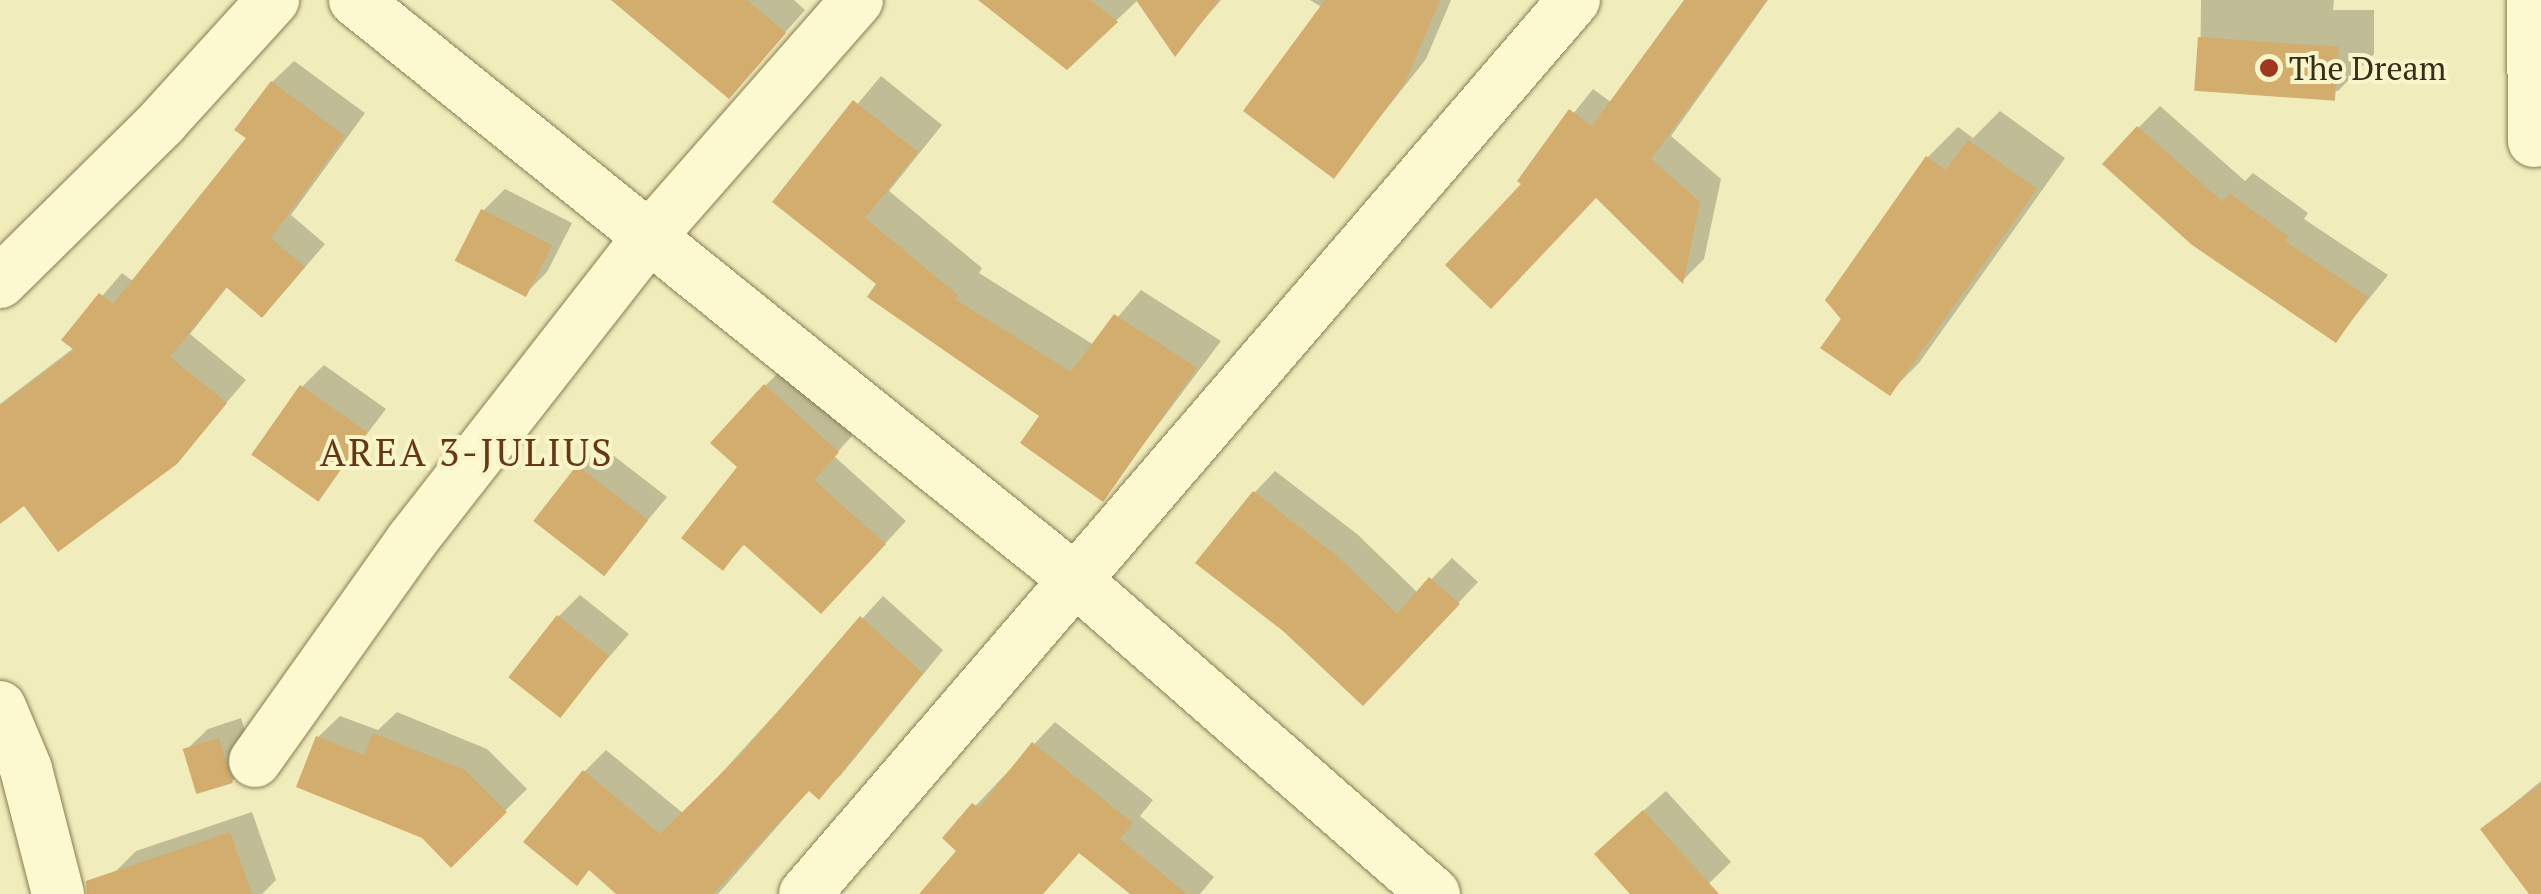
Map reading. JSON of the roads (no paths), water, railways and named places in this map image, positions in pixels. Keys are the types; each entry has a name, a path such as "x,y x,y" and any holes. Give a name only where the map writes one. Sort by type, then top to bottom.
{"street":[{"path":"0,282 162,122 272,0"},
{"path":"355,0 1072,577 1434,894"},
{"path":"255,761 412,540 649,237 857,0"},
{"path":"804,894 1072,577 1574,0"},
{"path":"2533,0 2534,141"},
{"path":"0,707 26,769 58,894"}],"place":[{"name":"The Dream","path":"2269,68"}],"district":[{"name":"AREA 3-JULIUS","path":"467,453"}]}
